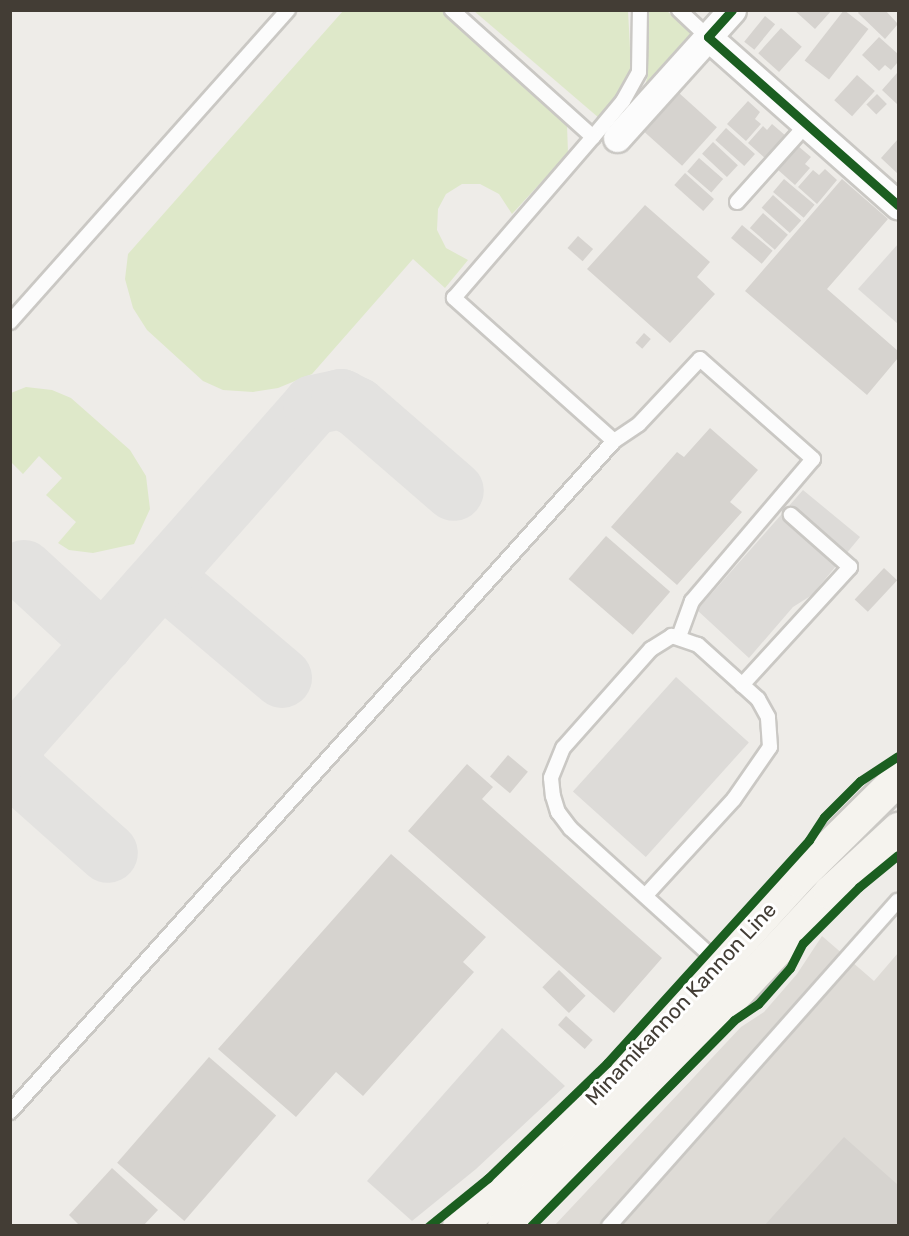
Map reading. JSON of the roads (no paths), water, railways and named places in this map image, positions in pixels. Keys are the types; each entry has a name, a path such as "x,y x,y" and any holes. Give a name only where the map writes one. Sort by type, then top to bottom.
{"main road":[{"name":"Minamikannon Kannon Line","path":"504,1226 629,1106 733,974 796,879 898,778"},
{"name":"Minamikannon Kannon Line","path":"459,1226 612,1083 733,974 830,892 898,829"}],"street":[{"path":"605,137 708,37 732,10"},
{"path":"708,37 898,205"}],"lane":[{"path":"10,322 288,10"},
{"path":"452,10 605,137"},
{"path":"614,441 454,298 605,137 639,72 640,10"},
{"path":"679,10 708,37"},
{"path":"737,202 807,124"},
{"path":"10,1113 614,441 639,424 700,359 813,459 692,602 680,637"},
{"path":"742,684 850,567 791,515"},
{"path":"646,895 734,799 770,747 768,717 742,684 698,645 680,637 662,639 651,649 563,748 551,778 558,812 571,829 733,974"},
{"path":"609,1226 898,901"}]}
